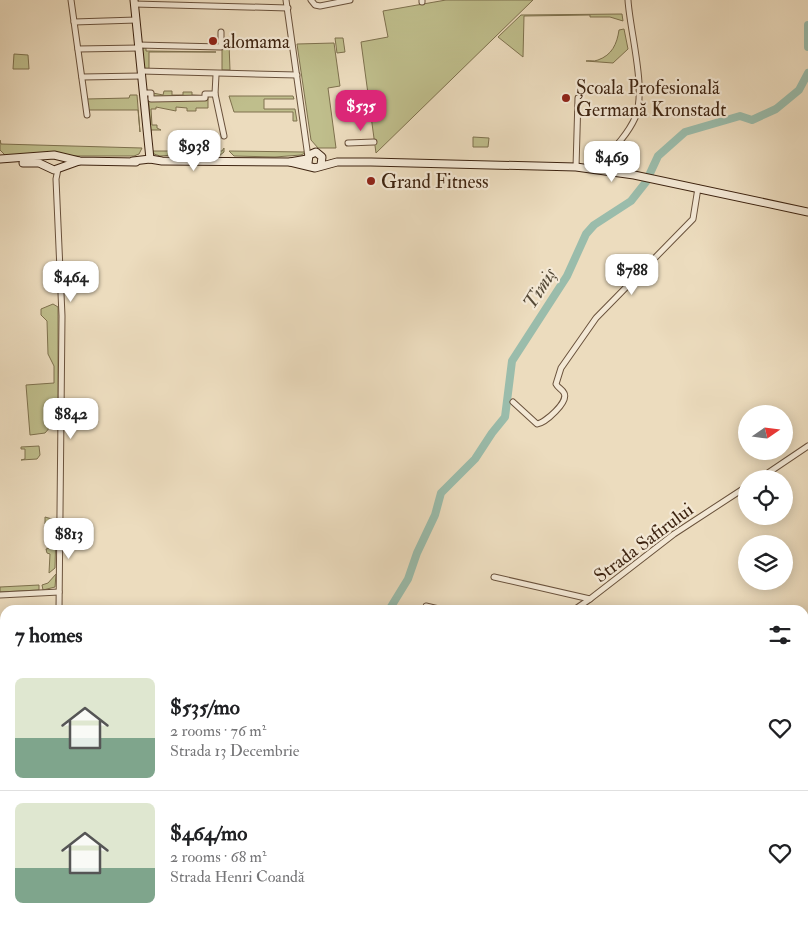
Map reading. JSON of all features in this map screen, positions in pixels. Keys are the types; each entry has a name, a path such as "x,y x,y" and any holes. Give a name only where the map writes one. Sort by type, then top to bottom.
{"main road":[{"path":"134,2 150,159"},
{"path":"0,158 55,156 79,161 133,161 150,159 162,161"},
{"path":"55,156 47,160 55,168"},
{"path":"55,156 61,161 55,168"},
{"path":"308,158 311,166"},
{"path":"290,162 308,158 320,158 337,162 475,163 576,168 634,175 808,212"},
{"path":"133,161 140,164 162,161 290,162 316,168 320,158"},
{"path":"0,163 39,163 55,168 79,161"}],"street":[{"path":"71,0 87,114"},
{"path":"286,0 308,158"},
{"path":"311,0 315,5 320,6 350,0"},
{"path":"594,170 627,131 638,110 640,89 628,0"},
{"path":"134,2 288,8"},
{"path":"74,22 136,20"},
{"path":"78,49 221,47 221,32"},
{"path":"82,77 141,73 297,75"},
{"path":"216,75 215,94 224,136"},
{"path":"147,93 151,93 151,99 205,98 205,94 215,94"},
{"path":"576,168 578,98"},
{"path":"307,142 320,158"},
{"path":"348,143 374,142"},
{"path":"55,168 62,316 59,605"},
{"path":"513,402 536,424 546,421 556,411 563,399 564,392 557,387 556,381 561,368 596,318 693,219 698,188"},
{"path":"772,470 808,446"},
{"name":"Strada Safirului","path":"494,577 590,599 674,534 738,493"},
{"path":"0,595 59,592"},
{"path":"581,605 590,599"}],"shaded area":[{"path":"446,0 533,0 376,153 361,42 388,37 383,11"},
{"path":"622,14 623,21 610,17 590,17 590,15 524,16 523,57 498,37 521,15"},
{"path":"624,29 628,49 613,63 586,61 596,61 607,55 617,40 619,30"},
{"path":"335,38 343,38 345,52 337,53"},
{"path":"334,43 340,86 328,88 336,148 318,148 311,140 297,44"},
{"path":"229,44 230,70 222,70 222,45"},
{"path":"142,48 146,48 146,51 216,52 149,52 149,69 144,69"},
{"path":"14,54 28,55 29,69 13,69"},
{"path":"164,91 172,91 172,95 183,95 183,92 192,92 192,95 208,96 208,108 196,108 196,111 187,111 187,108 176,107 176,111 156,107 156,109 151,109 152,125 157,125 157,128 161,130 151,130 151,134 148,92 163,95"},
{"path":"130,95 137,95 140,132 138,110 87,110 86,99 129,98"},
{"path":"229,96 293,96 294,99 264,99 264,109 295,109 297,121 293,121 293,112 234,112"},
{"path":"473,137 489,138 488,147 473,147"},
{"path":"0,140 1,144 142,148 139,154 134,156 6,156 0,150"},
{"path":"151,147 153,151 222,151 224,148 224,152 219,156 199,153 160,156 154,154"},
{"path":"305,149 305,153 301,155 275,157 234,156 229,151 304,152"},
{"path":"53,304 58,307 58,418 45,433 30,435 26,385 54,383 54,366 48,354 47,321 41,315 41,309"},
{"path":"39,446 40,455 37,459 21,460 25,459 25,449 21,449 21,447"},
{"path":"45,517 52,519 56,528 55,568 49,573 50,554 47,553 46,549 50,548 49,524 45,524"},
{"path":"56,574 55,587 43,590 42,585 48,583"},
{"path":"39,585 39,590 0,592 0,587"}],"waterway":[{"name":"Timiș","path":"808,25 808,47"},
{"name":"Timiș","path":"392,605 408,579 417,553 435,515 441,493 475,459 505,417 512,361 567,276 586,234 594,225 631,201 646,182 658,156 685,132 740,116 752,120 776,109 799,90 808,73"}],"place":[{"name":"alomama","path":"213,41"},
{"name":"Școala Profesională Germană Kronstadt","path":"566,98"},
{"name":"Grand Fitness","path":"371,181"}]}
